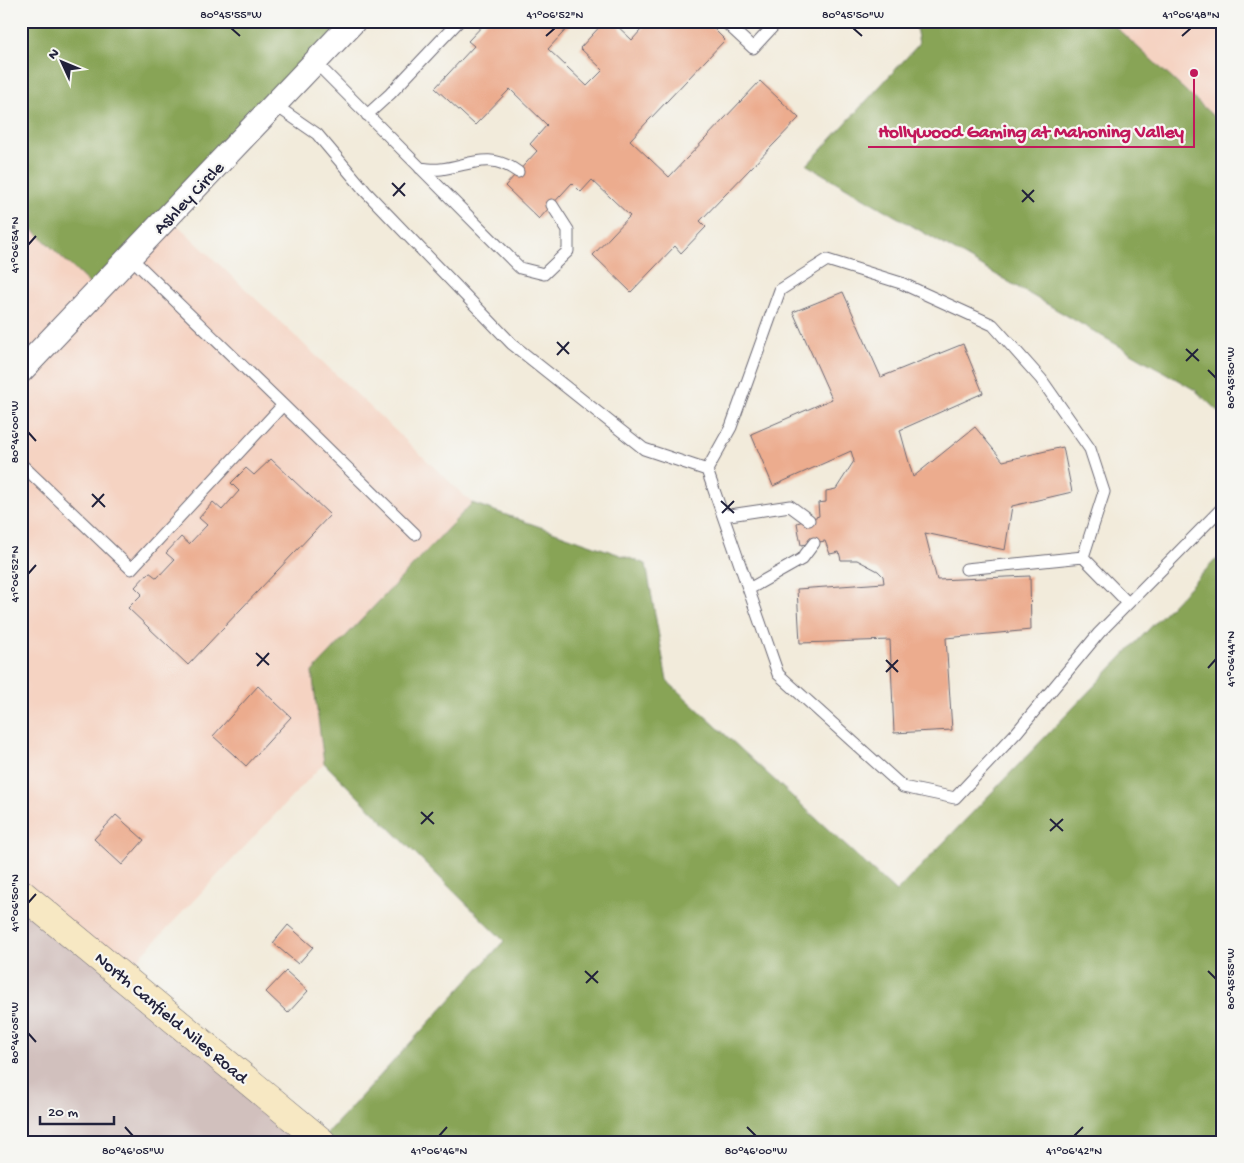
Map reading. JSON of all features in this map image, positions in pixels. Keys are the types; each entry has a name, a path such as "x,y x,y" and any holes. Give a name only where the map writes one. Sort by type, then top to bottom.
{"main road":[{"name":"North Canfield Niles Road","path":"21,893 321,1141"}],"street":[{"name":"Ashley Circle","path":"21,371 354,21"}],"lane":[{"path":"367,115 390,94 459,21"},
{"path":"724,21 753,48 778,21"},
{"path":"315,62 520,268 544,274 568,251 568,230 552,205"},
{"path":"275,105 317,134 366,192 512,344 644,450 707,470"},
{"path":"420,168 440,169 479,160 507,164 518,172"},
{"path":"130,257 415,534"},
{"path":"1084,557 1104,492 1090,449 1041,379 993,325 901,282 827,260 780,290 731,427 707,470 778,674 903,787 955,798 1017,732 1099,633 1223,507"},
{"path":"21,464 131,569 283,405"},
{"path":"723,516 790,506 809,520"},
{"path":"749,589 802,559 814,543"},
{"path":"966,569 1084,557"},
{"path":"1084,557 1128,603"}],"shaded area":[{"path":"1109,21 1223,21 1223,125"},
{"path":"169,217 472,503 312,672 324,763 122,976 21,893 21,218 98,291"},
{"path":"21,893 319,1142 21,1142"}],"green space":[{"path":"21,21 354,21 98,292 21,218"},
{"path":"915,21 1109,21 1223,125 1223,416 1195,390 807,165 919,44"},
{"path":"472,503 646,564 667,681 896,892 1223,552 1223,1142 322,1142 321,1140 504,941 324,763 312,672"}],"building":[{"path":"487,21 574,21 548,49 587,86 603,70 580,48 605,21 612,21 632,40 649,21 706,21 725,40 630,140 669,177 760,81 799,118 700,221 706,227 681,253 675,246 631,292 593,255 630,216 592,180 581,192 572,183 539,219 505,186 537,151 530,144 547,125 510,89 475,125 435,88 474,46 468,41"},
{"path":"843,292 881,377 963,344 983,393 900,430 913,477 975,427 1003,461 1063,447 1072,492 1012,506 1005,550 925,533 937,580 1030,576 1031,630 946,638 952,730 894,733 890,640 800,643 797,589 884,583 883,576 878,571 857,560 841,560 839,552 830,554 825,541 801,545 797,523 819,516 818,503 826,502 826,491 836,489 854,461 851,451 773,486 751,434 832,399 793,312"},
{"path":"271,459 330,515 188,665 128,608 142,594 135,587 149,572 157,578 174,560 166,553 181,537 189,544 207,525 199,518 213,502 222,510 239,491 231,483 246,468 254,475"},
{"path":"258,686 291,717 246,766 213,736"},
{"path":"116,815 144,840 122,865 94,839"},
{"path":"288,925 313,947 298,964 273,943"},
{"path":"286,971 308,991 288,1013 266,992"}],"place":[{"name":"Hollywood Gaming at Mahoning Valley","path":"1194,73"}]}
